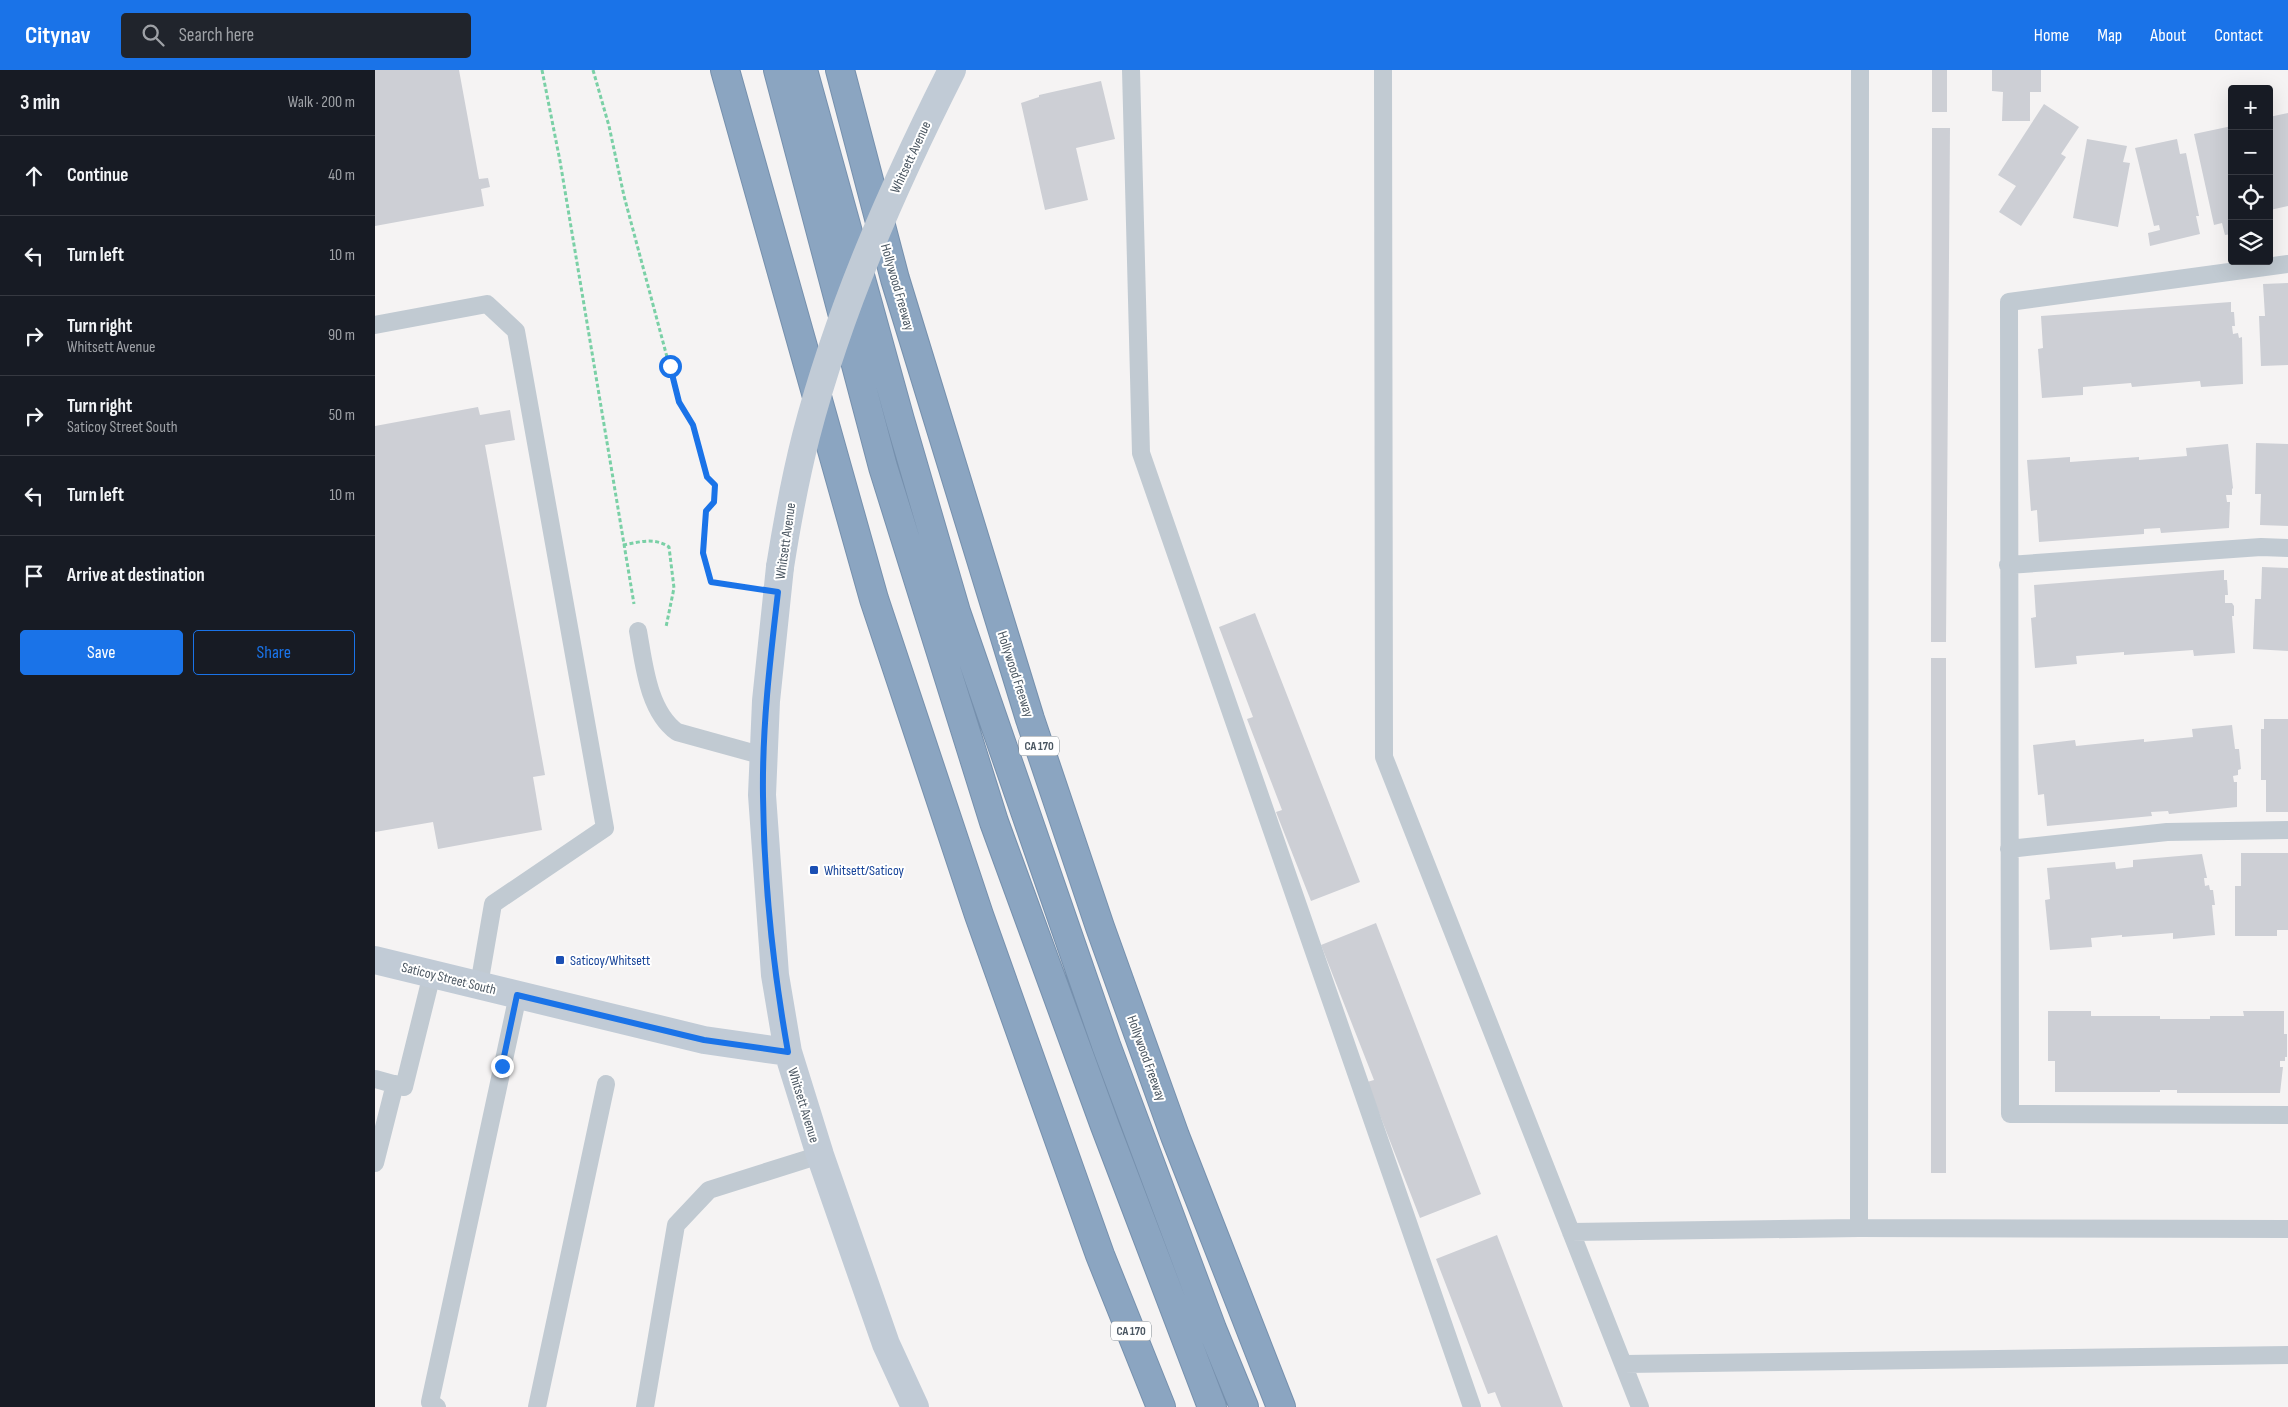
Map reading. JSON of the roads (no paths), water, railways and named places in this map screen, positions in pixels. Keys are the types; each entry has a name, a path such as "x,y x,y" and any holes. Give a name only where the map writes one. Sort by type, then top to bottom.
{"highway":[{"name":"CA 170","path":"725,70 874,600 979,915 1100,1254 1161,1407"},
{"path":"778,70 883,467 994,822 1109,1136 1213,1407"},
{"path":"803,70 956,612 1105,1045 1213,1329 1245,1407"},
{"name":"Hollywood Freeway","path":"840,70 895,279 1030,719 1175,1136 1281,1407"},
{"path":"1100,1254 1143,1407"}],"main road":[{"name":"Whitsett Avenue","path":"915,1407 886,1344 820,1155 788,1052 775,975 768,896 763,795 764,756 766,701 780,567 792,496 806,436 827,366 881,220 952,70"},
{"name":"Saticoy Street South","path":"375,960 704,1040 788,1052"}],"lane":[{"path":"1131,70 1141,453 1472,1407"},
{"path":"1383,70 1384,757 1640,1407"},
{"path":"1859,1228 1860,70"},
{"path":"2288,264 2009,302 2008,565 2010,1114 2288,1115"},
{"path":"375,325 487,304 516,331 605,828 493,904 479,985"},
{"path":"2008,565 2261,547 2288,548"},
{"path":"638,631 645,668 657,708 666,724 677,732 764,756"},
{"path":"2009,849 2167,832 2288,830"},
{"path":"375,1079 404,1087 432,974"},
{"path":"437,1407 430,1402 517,995"},
{"path":"375,1163 395,1084"},
{"path":"537,1407 606,1084"},
{"path":"645,1407 676,1225 709,1190 820,1155"},
{"path":"1571,1232 1859,1228 2288,1228"},
{"path":"1624,1364 2288,1355"}],"place":[{"name":"Whitsett/Saticoy","path":"814,870"},
{"name":"Saticoy/Whitsett","path":"560,960"}]}
